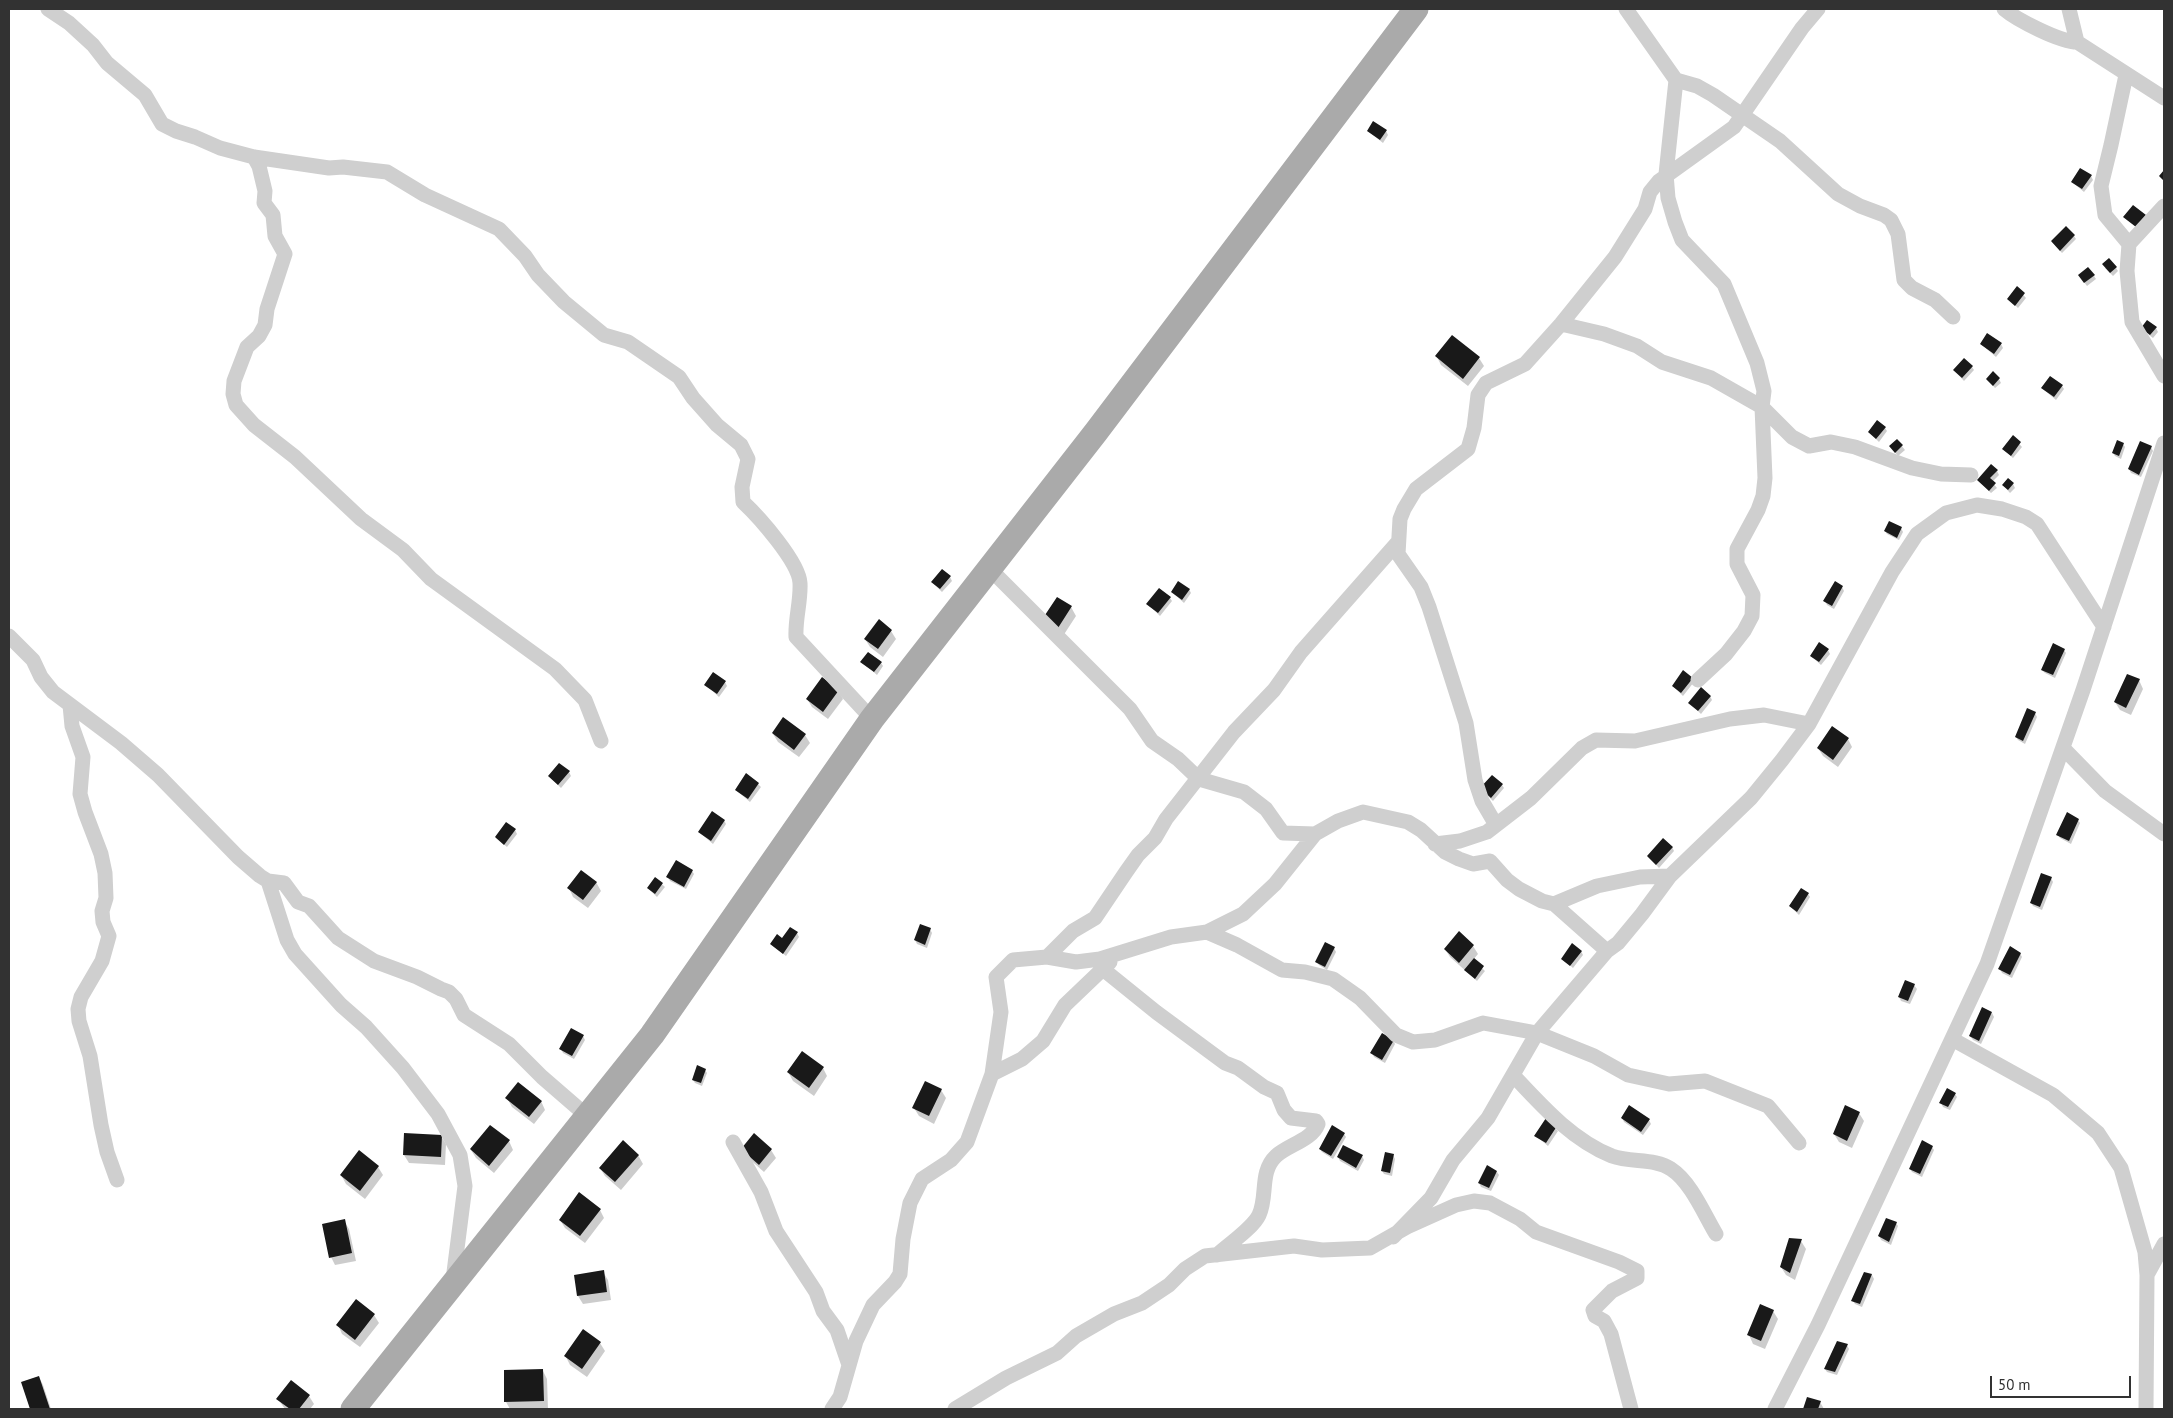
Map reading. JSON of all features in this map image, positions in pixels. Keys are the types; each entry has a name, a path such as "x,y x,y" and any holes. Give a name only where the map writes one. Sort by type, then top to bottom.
{"main road":[{"path":"352,1409 652,1035 872,719 1096,432 1416,9"}],"street":[{"path":"48,9 69,23 108,63 145,95 162,124 220,148 254,157 329,168 343,167 387,172 425,195 499,229 564,302 604,335 628,342 678,377 693,398 744,451 748,459 742,487 743,502 776,538 782,551 798,572 800,588 796,637 872,719"},
{"path":"1626,9 1676,80 1697,86 1713,95 1780,141 1838,194 1891,220 1898,234 1904,280 1912,288 1935,300 1953,317"},
{"path":"1496,825 1482,801 1475,780 1466,723 1443,647 1421,587 1398,554 1400,519 1404,508 1416,489 1468,449 1474,428 1478,395 1486,383 1525,364 1561,324 1615,257 1645,209 1650,192 1666,174 1734,127 1802,28 1818,9"},
{"path":"2004,9 2014,17 2066,42 2077,42 2164,98"},
{"path":"2069,9 2077,42"},
{"path":"2126,75 2112,146 2101,186 2105,215 2129,244"},
{"path":"1676,80 1666,174 1668,198 1682,240 1724,284 1756,362 1764,391 1762,407 1765,478 1763,496 1758,510 1737,549 1736,564 1754,595 1752,616 1744,631 1726,654 1698,680"},
{"path":"254,157 259,166 266,191 264,203 273,215 275,236 285,254 267,309 265,325 259,336 247,347 234,382 233,394 236,405 254,425 295,457 361,519 403,550 431,579 555,669 585,700 601,741"},
{"path":"2164,206 2129,244 2127,271 2132,322 2164,376"},
{"path":"1561,324 1604,334 1637,346 1662,362 1711,378 1762,407 1792,437 1809,446 1831,442 1855,447 1912,468 1941,474 1971,475"},
{"path":"1775,1409 1818,1325 1987,964 2063,748 2164,443"},
{"path":"1393,1237 1431,1198 1453,1160 1488,1118 1537,1033 1607,951 1618,942 1642,914 1670,876 1751,798 1808,724 1902,557 1917,534 1946,513 1977,505 2002,508 2026,517 2037,524 2104,627"},
{"path":"1047,957 1073,931 1095,918 1138,855 1155,838 1166,819 1234,732 1274,690 1301,652 1398,542"},
{"path":"990,568 1130,709 1152,741 1178,759 1199,779 1244,792 1266,809 1283,832 1315,834"},
{"path":"9,636 32,660 41,677 53,692 121,743 158,775 238,857 268,881 284,883 298,902 309,906 338,938 374,961 417,977 441,990 449,992 456,999 464,1015 509,1044 587,1116"},
{"path":"70,705 72,726 83,757 80,794 101,854 105,873 106,898 102,911 103,922 109,936 102,961 81,998 78,1009 79,1021 90,1056 107,1152 117,1180"},
{"path":"1435,844 1467,839 1487,832 1531,798 1582,748 1596,740 1635,741 1730,719 1764,715 1808,724"},
{"path":"2063,748 2105,791 2164,834"},
{"path":"832,1409 840,1397 856,1341 874,1305 896,1282 900,1274 910,1203 922,1179 951,1160 967,1142 992,1074 1001,1012 996,977 1013,960 1047,957 1076,962 1100,959 1171,937 1207,932 1244,914 1275,884 1315,834 1338,820 1363,812 1408,822 1421,830 1445,852 1473,864 1490,861 1507,880 1519,889 1542,901 1554,904 1607,951"},
{"path":"1554,904 1598,886 1640,878 1670,876"},
{"path":"268,881 287,940 295,954 341,1005 366,1027 403,1068 438,1114 460,1155 465,1186 452,1286"},
{"path":"1207,932 1245,949 1282,970 1305,972 1333,979 1360,998 1396,1035 1413,1042 1435,1040 1483,1023 1537,1033 1594,1056 1628,1075 1669,1084 1704,1081 1768,1106 1799,1143"},
{"path":"992,1074 1022,1059 1043,1041 1065,1005 1104,970 1116,955"},
{"path":"1104,970 1156,1012 1225,1063 1238,1068 1264,1087 1277,1093 1284,1110 1291,1118 1316,1121 1318,1124 1314,1131 1275,1157 1265,1174 1264,1197 1259,1215 1217,1255"},
{"path":"1952,1039 2053,1095 2098,1133 2121,1168 2145,1252 2147,1275 2146,1409"},
{"path":"1513,1075 1542,1106 1579,1138 1613,1156 1670,1168 1686,1181 1716,1234"},
{"path":"733,1142 761,1192 776,1231 816,1292 823,1311 837,1330 849,1365"},
{"path":"955,1409 1006,1378 1057,1353 1076,1336 1114,1314 1142,1303 1169,1285 1185,1270 1205,1256 1294,1246 1322,1250 1370,1248 1393,1237 1407,1227 1456,1205 1474,1201 1490,1203 1520,1219 1536,1232 1619,1262 1636,1271 1637,1278 1612,1291 1593,1310 1595,1316 1604,1321 1611,1334 1631,1409"},
{"path":"2147,1275 2164,1244"}],"building":[{"path":"1373,121 1387,130 1380,140 1367,131"},
{"path":"2080,168 2092,175 2082,189 2071,182"},
{"path":"2164,170 2164,181 2159,176"},
{"path":"2133,205 2146,215 2136,227 2123,217"},
{"path":"2066,226 2075,235 2060,251 2051,241"},
{"path":"2109,258 2117,267 2110,273 2102,264"},
{"path":"2088,267 2095,275 2084,283 2078,275"},
{"path":"2017,286 2025,293 2015,306 2007,299"},
{"path":"2147,320 2157,327 2150,335 2141,328"},
{"path":"1987,333 2002,343 1994,354 1980,344"},
{"path":"1452,335 1480,357 1463,379 1435,356"},
{"path":"1964,358 1973,366 1962,378 1953,370"},
{"path":"1993,371 2000,378 1993,386 1986,379"},
{"path":"2050,376 2063,385 2054,397 2041,388"},
{"path":"1877,420 1886,427 1876,439 1868,432"},
{"path":"2013,435 2021,442 2011,456 2002,449"},
{"path":"1897,439 1903,445 1895,453 1889,446"},
{"path":"2117,440 2124,443 2119,456 2112,453"},
{"path":"2140,441 2152,446 2139,475 2128,469"},
{"path":"1991,464 1998,470 1990,478 1996,483 1989,491 1977,480"},
{"path":"2008,478 2014,483 2008,490 2002,485"},
{"path":"1889,521 1902,527 1897,538 1884,531"},
{"path":"942,569 951,576 940,589 931,582"},
{"path":"1178,581 1190,589 1182,600 1171,592"},
{"path":"1835,581 1843,586 1832,606 1823,601"},
{"path":"1159,588 1171,597 1158,613 1146,604"},
{"path":"1057,597 1072,606 1058,628 1043,618"},
{"path":"879,619 892,630 878,649 864,639"},
{"path":"1819,642 1829,649 1819,662 1810,656"},
{"path":"2053,643 2065,649 2053,675 2041,670"},
{"path":"868,652 882,662 874,672 860,662"},
{"path":"1683,670 1693,678 1681,693 1672,686"},
{"path":"713,672 726,681 717,694 704,685"},
{"path":"2127,674 2140,679 2126,708 2114,702"},
{"path":"822,677 839,690 823,712 806,699"},
{"path":"1701,687 1711,696 1698,711 1688,703"},
{"path":"2027,708 2036,712 2023,741 2015,737"},
{"path":"783,717 806,734 794,750 772,733"},
{"path":"1832,726 1849,738 1833,760 1817,748"},
{"path":"559,763 570,771 558,785 548,776"},
{"path":"746,773 759,783 748,799 735,790"},
{"path":"1492,775 1503,784 1491,798 1480,788"},
{"path":"712,811 725,820 711,841 698,832"},
{"path":"2067,812 2079,819 2069,841 2056,835"},
{"path":"506,822 516,829 504,845 495,837"},
{"path":"1663,838 1673,847 1656,865 1647,856"},
{"path":"676,860 693,870 684,887 666,877"},
{"path":"581,870 597,882 583,900 567,888"},
{"path":"2041,873 2052,877 2040,907 2030,903"},
{"path":"655,877 663,883 655,894 647,888"},
{"path":"1801,888 1809,893 1797,912 1789,906"},
{"path":"920,924 931,928 925,945 914,940"},
{"path":"790,927 798,932 783,954 770,944 777,934 782,938"},
{"path":"1459,931 1474,945 1459,963 1444,949"},
{"path":"1325,942 1335,947 1325,967 1315,962"},
{"path":"1572,943 1582,951 1570,966 1561,959"},
{"path":"2010,946 2021,953 2010,975 1998,969"},
{"path":"1474,958 1484,966 1475,979 1464,970"},
{"path":"1905,980 1915,984 1908,1001 1898,997"},
{"path":"1982,1007 1992,1012 1979,1041 1969,1036"},
{"path":"571,1028 584,1035 572,1056 559,1049"},
{"path":"1382,1033 1394,1040 1382,1060 1370,1053"},
{"path":"802,1051 824,1067 809,1088 787,1072"},
{"path":"697,1065 706,1069 701,1083 692,1080"},
{"path":"925,1081 942,1089 929,1116 912,1108"},
{"path":"518,1082 542,1101 529,1117 505,1098"},
{"path":"1947,1088 1956,1093 1948,1107 1939,1103"},
{"path":"1629,1105 1650,1119 1641,1132 1621,1118"},
{"path":"1845,1105 1860,1112 1847,1141 1833,1134"},
{"path":"1546,1118 1557,1126 1546,1143 1534,1136"},
{"path":"490,1125 510,1140 489,1166 470,1149"},
{"path":"1332,1125 1345,1133 1331,1156 1319,1149"},
{"path":"404,1133 442,1135 441,1157 403,1155"},
{"path":"754,1133 772,1149 759,1165 741,1149"},
{"path":"623,1140 639,1155 615,1182 599,1168"},
{"path":"1922,1140 1933,1146 1920,1174 1909,1169"},
{"path":"1343,1145 1363,1155 1356,1168 1337,1157"},
{"path":"359,1150 379,1166 360,1191 340,1175"},
{"path":"1385,1152 1394,1154 1390,1173 1381,1171"},
{"path":"1487,1165 1497,1171 1489,1188 1478,1183"},
{"path":"579,1192 601,1209 580,1236 559,1220"},
{"path":"1886,1218 1897,1222 1889,1242 1878,1236"},
{"path":"345,1219 352,1253 329,1258 322,1224"},
{"path":"1789,1238 1802,1239 1790,1273 1780,1267"},
{"path":"604,1270 607,1292 577,1296 574,1275"},
{"path":"1864,1272 1872,1274 1860,1304 1851,1301"},
{"path":"356,1299 375,1314 355,1340 336,1325"},
{"path":"1760,1304 1774,1310 1761,1341 1747,1335"},
{"path":"583,1329 601,1342 582,1369 564,1356"},
{"path":"1837,1341 1848,1344 1835,1372 1824,1369"},
{"path":"543,1369 544,1401 504,1402 504,1370"},
{"path":"39,1376 50,1409 30,1409 21,1382"},
{"path":"291,1380 310,1395 299,1409 290,1409 276,1399"},
{"path":"1807,1397 1821,1401 1818,1409 1803,1409"}]}
